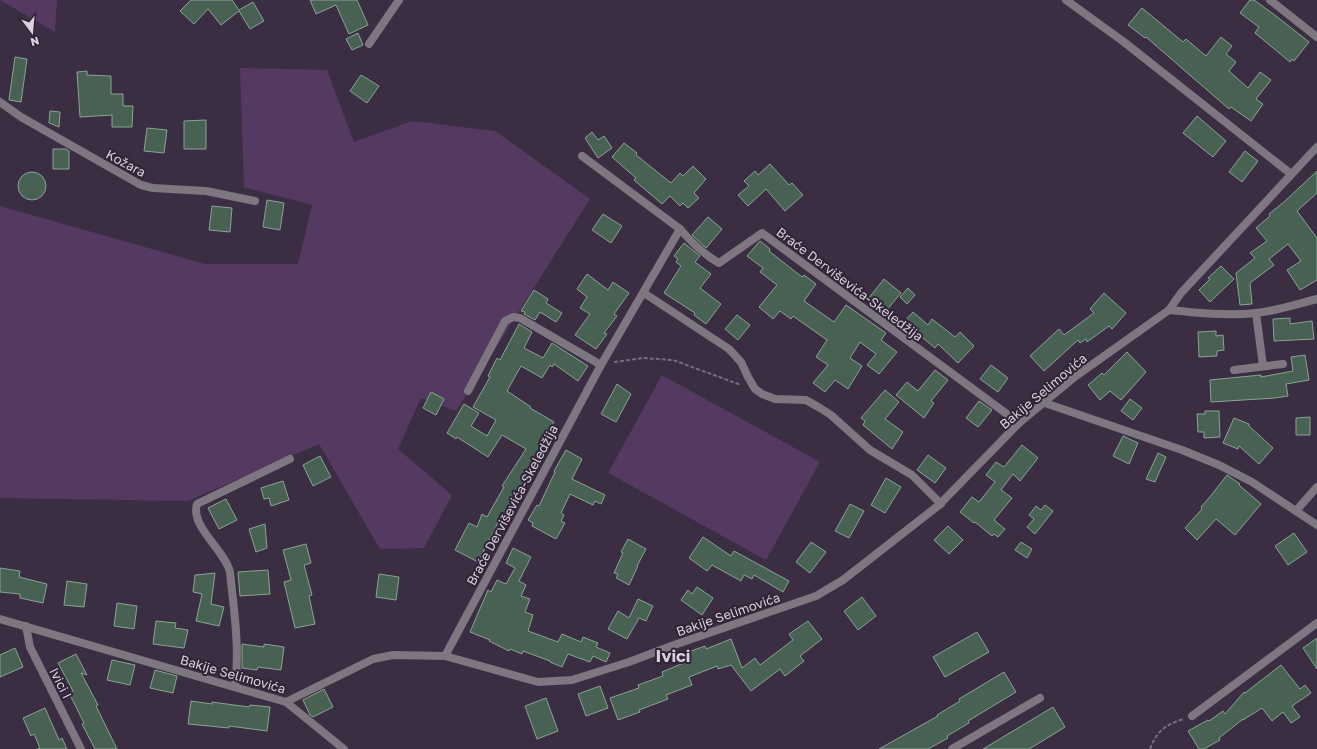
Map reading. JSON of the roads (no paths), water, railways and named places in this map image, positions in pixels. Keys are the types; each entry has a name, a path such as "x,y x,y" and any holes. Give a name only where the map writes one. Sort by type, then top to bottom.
{"street":[{"path":"369,44 398,0"},
{"path":"1066,0 1124,42 1291,174"},
{"path":"1270,0 1317,36"},
{"name":"Kožara","path":"0,102 21,117 141,185 153,188 206,191 255,201"},
{"name":"Bakije Selimovića","path":"0,619 286,702 373,659 392,655 445,656 538,682 572,680 629,662 816,596 843,580 941,504 1019,423 1076,376 1169,310 1181,293 1317,147"},
{"path":"582,156 680,229"},
{"name":"Braće Derviševića-Skeledžija","path":"445,656 601,365 680,229 696,248 719,264 762,233 1019,423"},
{"path":"644,293 729,350 741,362 755,389 768,397 786,400 806,400 820,408 831,415 870,450 912,475 941,504"},
{"path":"1169,310 1209,314 1256,313 1317,299"},
{"path":"1256,313 1263,366"},
{"path":"468,391 505,321 513,316 520,318 601,365"},
{"path":"1234,370 1283,364"},
{"path":"1045,403 1182,450 1219,465 1252,482 1317,525"},
{"path":"235,687 238,669 238,644 229,565 204,531 196,516 197,504 290,459"},
{"path":"1296,511 1317,487"},
{"path":"1192,716 1317,623"},
{"name":"Ivici I","path":"26,626 30,647 81,749"},
{"path":"952,749 1040,698"},
{"path":"286,702 344,749"}],"district":[{"name":"Ivici","path":"673,656"}]}
